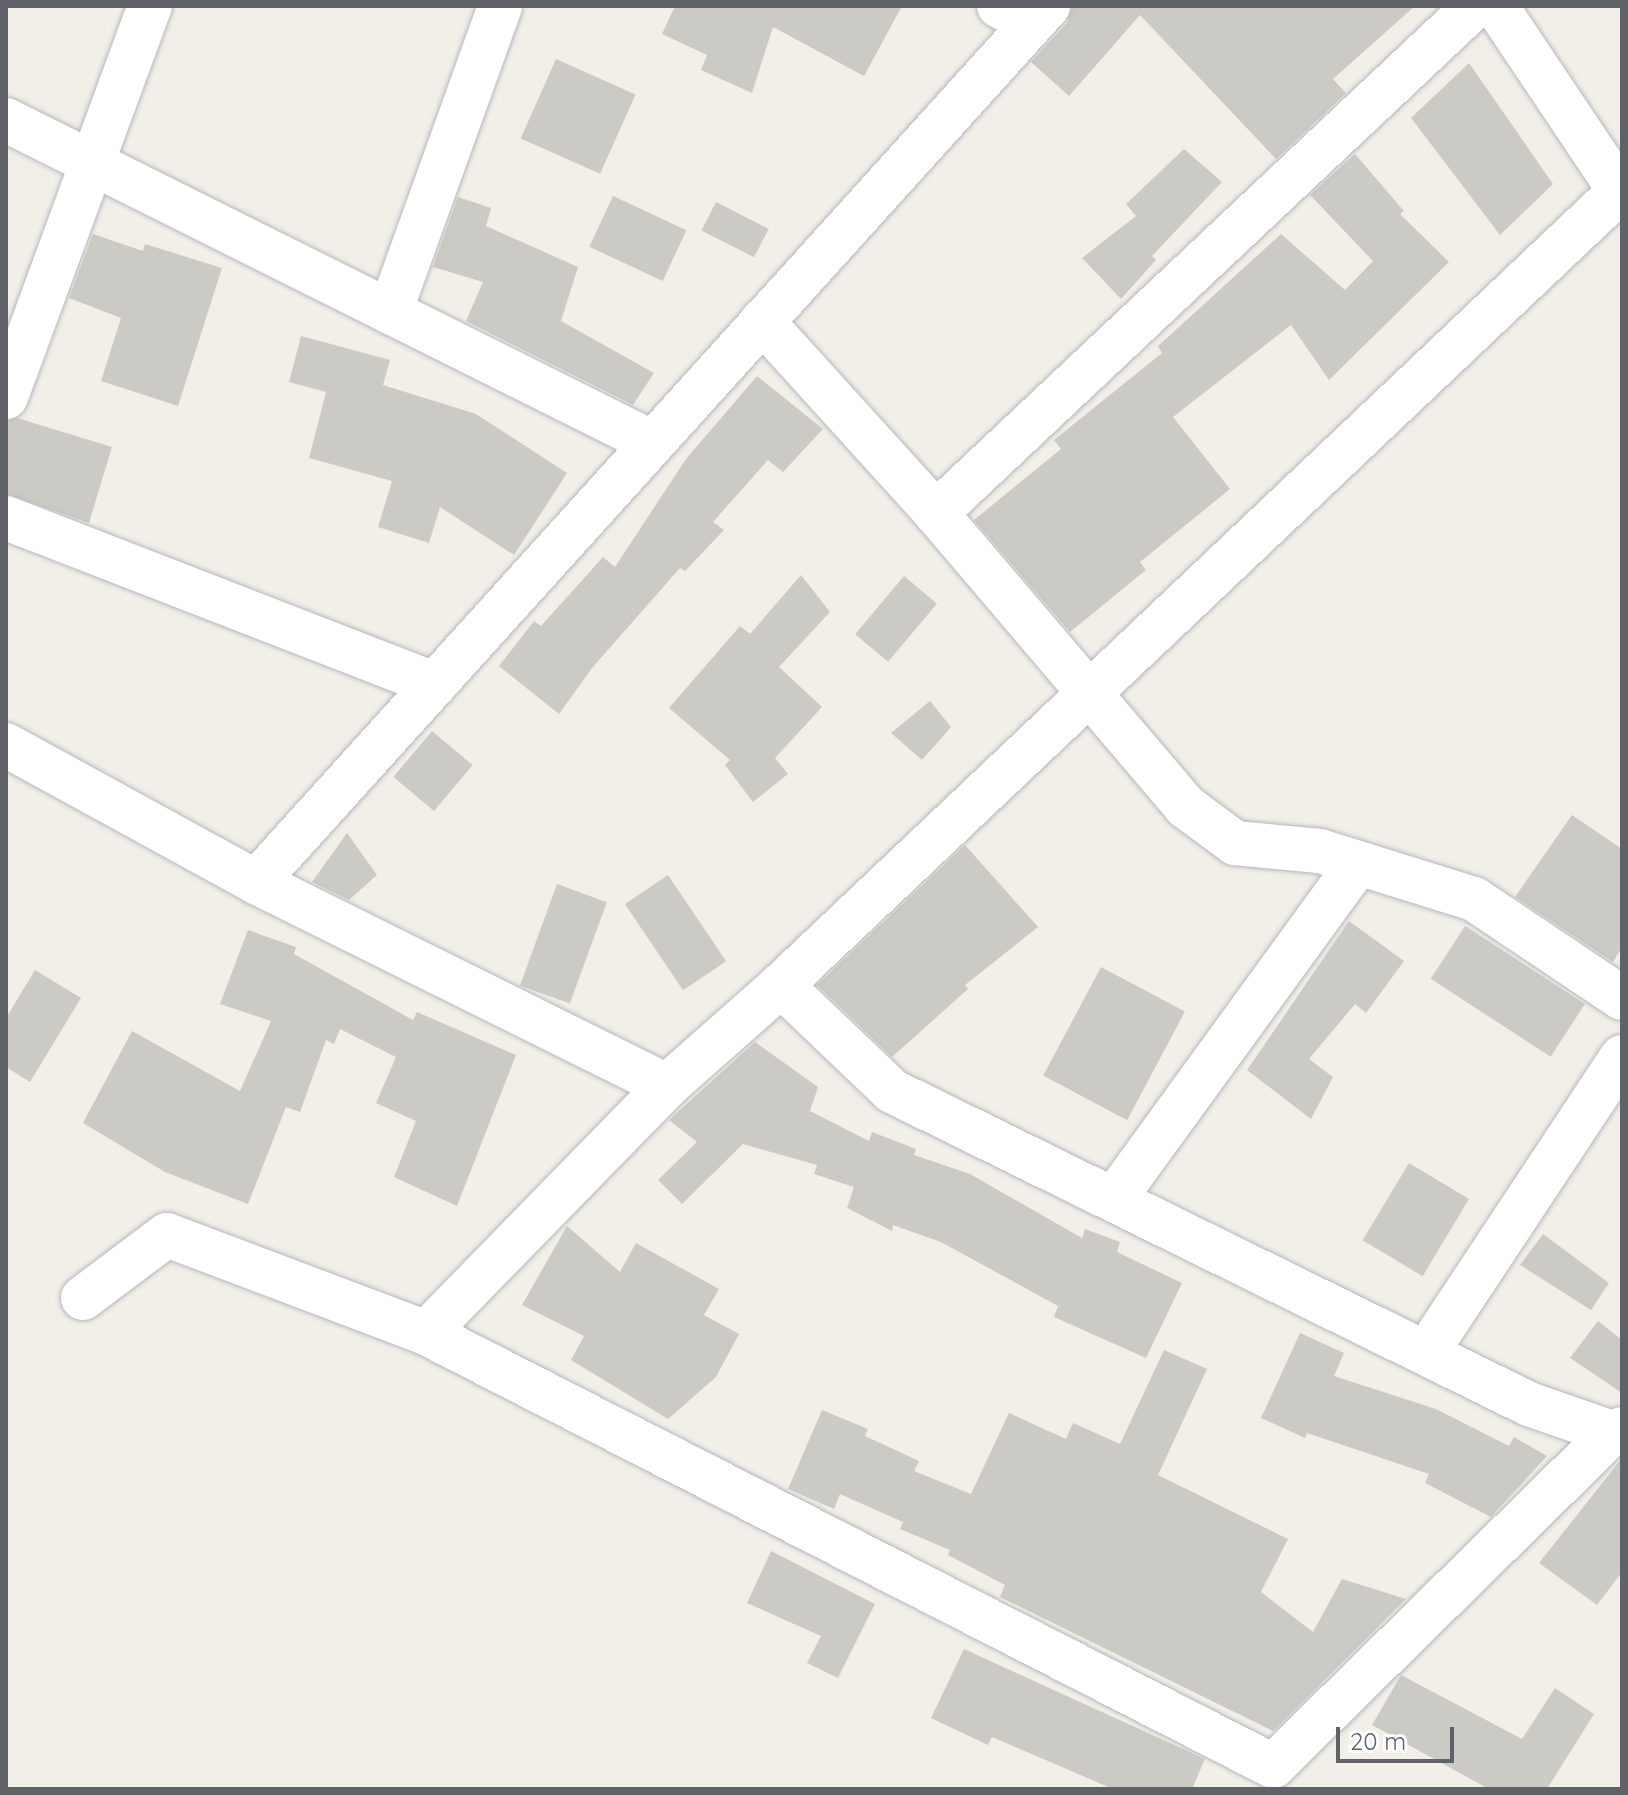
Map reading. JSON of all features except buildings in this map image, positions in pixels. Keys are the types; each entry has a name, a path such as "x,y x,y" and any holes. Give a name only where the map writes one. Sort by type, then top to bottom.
{"street":[{"path":"6,397 150,6"},
{"path":"390,312 500,6"},
{"path":"936,513 1475,6"},
{"path":"426,1333 667,1086 781,985 1088,690 1621,192 1496,6"},
{"path":"256,882 762,321 1027,12"},
{"path":"6,120 653,443"},
{"path":"762,321 936,513 1185,806 1235,843 1320,851 1474,899 1622,998"},
{"path":"6,518 435,684"},
{"path":"6,745 256,882 667,1086"},
{"path":"1114,1199 1358,863"},
{"path":"83,1298 167,1235 426,1333 1273,1766 1617,1431 1529,1404 892,1091 781,985"},
{"path":"1426,1353 1622,1057"}]}
